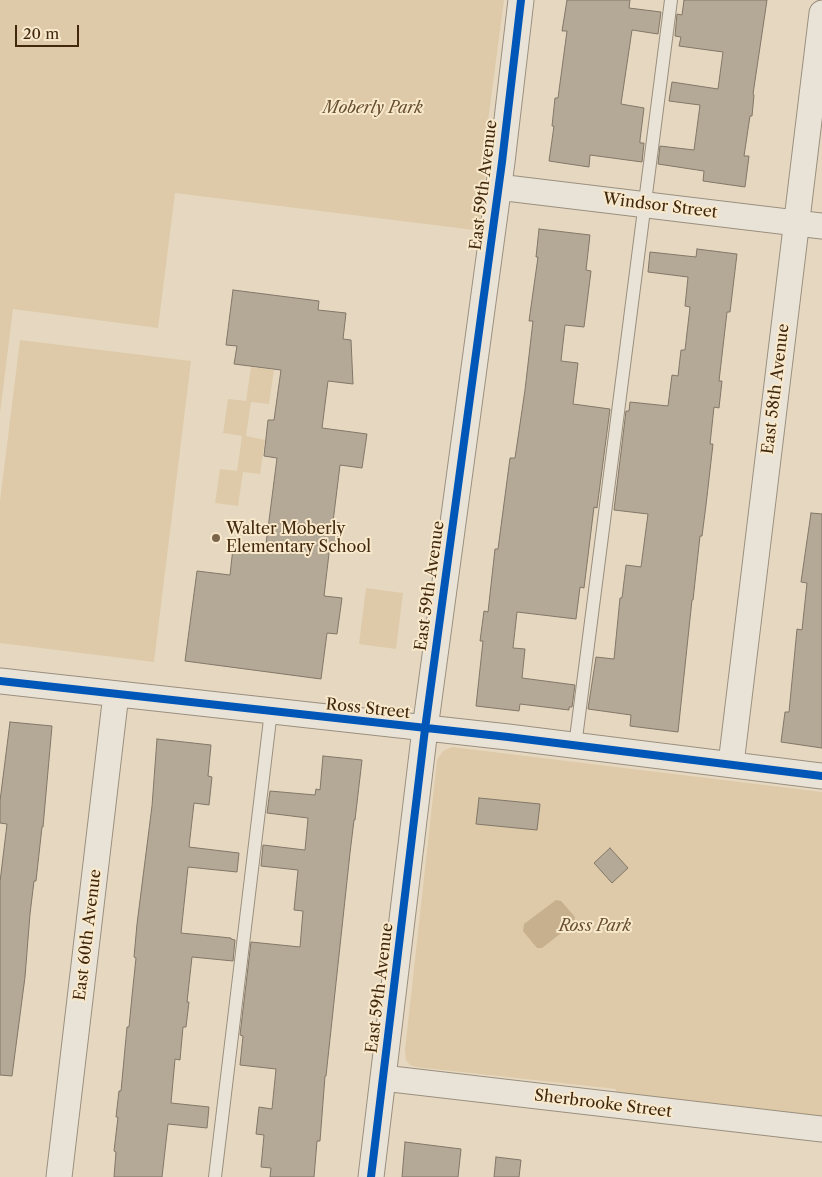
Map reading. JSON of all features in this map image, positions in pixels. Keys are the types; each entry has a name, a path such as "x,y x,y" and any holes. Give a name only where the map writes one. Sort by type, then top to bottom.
{"street":[{"name":"East 59th Avenue","path":"370,1177 425,729 522,0"},
{"name":"East 58th Avenue","path":"731,764 822,14"},
{"name":"Windsor Street","path":"498,187 822,226"},
{"name":"Ross Street","path":"0,681 822,776"},
{"name":"East 60th Avenue","path":"59,1177 116,694"},
{"name":"Sherbrooke Street","path":"383,1078 822,1129"}],"lane":[{"path":"575,746 671,0"},
{"path":"215,1177 271,711"}],"green space":[{"name":"Moberly Park","path":"0,0 504,0 486,136 489,142 480,221 474,230 175,193 158,328 13,309 0,414"},
{"path":"20,340 191,361 154,662 0,643 0,501"},
{"path":"251,367 274,370 269,404 251,402 246,436 265,440 260,474 243,472 238,506 215,503 220,469 237,471 242,436 223,433 228,399 246,401"},
{"path":"366,588 403,593 396,649 359,644"},
{"name":"Ross Park","path":"452,747 822,792 822,1136 615,1094 616,1089 410,1065 406,1060 405,1050 437,760 443,751"}],"shaded area":[{"path":"556,900 561,901 575,917 574,923 542,948 537,948 523,931 524,924"}],"building":[{"path":"567,0 630,0 629,8 661,12 658,34 632,30 621,104 644,108 640,140 640,143 644,143 642,162 590,155 589,167 549,161 554,126 552,126 555,98 558,98 567,31 562,31"},
{"path":"684,0 767,0 753,94 752,116 750,116 744,156 749,156 745,187 703,181 704,171 658,164 660,146 694,150 700,105 669,101 672,82 718,89 723,52 679,46 681,37 675,36 677,14 682,15"},
{"path":"539,229 590,235 586,270 591,271 584,327 565,325 561,361 578,363 573,404 610,409 597,508 594,507 584,588 580,587 576,619 517,612 513,648 525,649 522,678 575,685 572,707 569,707 569,710 520,704 519,711 476,706 483,641 480,641 484,611 488,612 495,549 498,549 510,458 515,458 525,390 533,321 529,321 538,257 536,257"},
{"path":"697,249 737,254 730,312 727,312 719,381 722,381 719,408 714,407 710,444 713,444 692,600 678,732 630,726 631,715 588,709 596,657 614,659 620,598 622,598 626,565 641,567 648,514 614,510 626,411 629,411 630,402 668,406 672,375 678,376 681,350 685,350 690,307 685,306 688,277 648,272 650,252 696,257"},
{"path":"233,290 319,301 318,310 346,313 343,339 351,340 353,384 328,381 322,428 367,434 362,468 340,465 333,522 340,523 337,546 330,545 324,596 342,598 337,634 327,633 321,679 185,661 197,571 230,575 233,548 265,552 277,458 264,456 268,420 274,420 281,370 234,364 237,346 226,345"},
{"path":"811,513 822,514 822,748 781,742 785,712 789,712 797,629 802,630 807,583 801,582"},
{"path":"10,722 52,726 43,827 36,881 34,881 25,977 12,1076 0,1075 0,882 7,824 0,823 0,801"},
{"path":"157,739 211,745 208,776 212,777 209,805 194,803 189,847 239,853 237,872 188,867 181,933 235,940 233,961 192,957 186,1027 183,1027 180,1060 175,1059 171,1103 209,1107 207,1128 168,1124 162,1177 114,1177 116,1152 114,1151 118,1117 116,1117 119,1091 121,1091 127,1027 129,1027 136,958 134,957 137,924 152,806"},
{"path":"323,756 362,760 325,1076 320,1141 317,1141 314,1177 270,1177 271,1168 261,1167 264,1135 256,1134 259,1107 272,1109 276,1069 240,1065 243,1036 240,1035 251,942 300,947 303,911 294,910 298,870 261,866 263,845 305,850 308,818 267,813 270,791 315,795 316,789 320,790"},
{"path":"479,798 540,804 537,830 476,824"},
{"path":"610,848 628,868 612,883 594,863"},
{"path":"405,1142 461,1149 458,1177 402,1177"},
{"path":"496,1157 521,1160 519,1177 494,1177"}],"cycle path":[{"path":"371,1177 425,729 502,162 521,0"},
{"path":"0,681 508,737 822,776"}],"place":[{"name":"Walter Moberly Elementary School","path":"216,538"}]}
